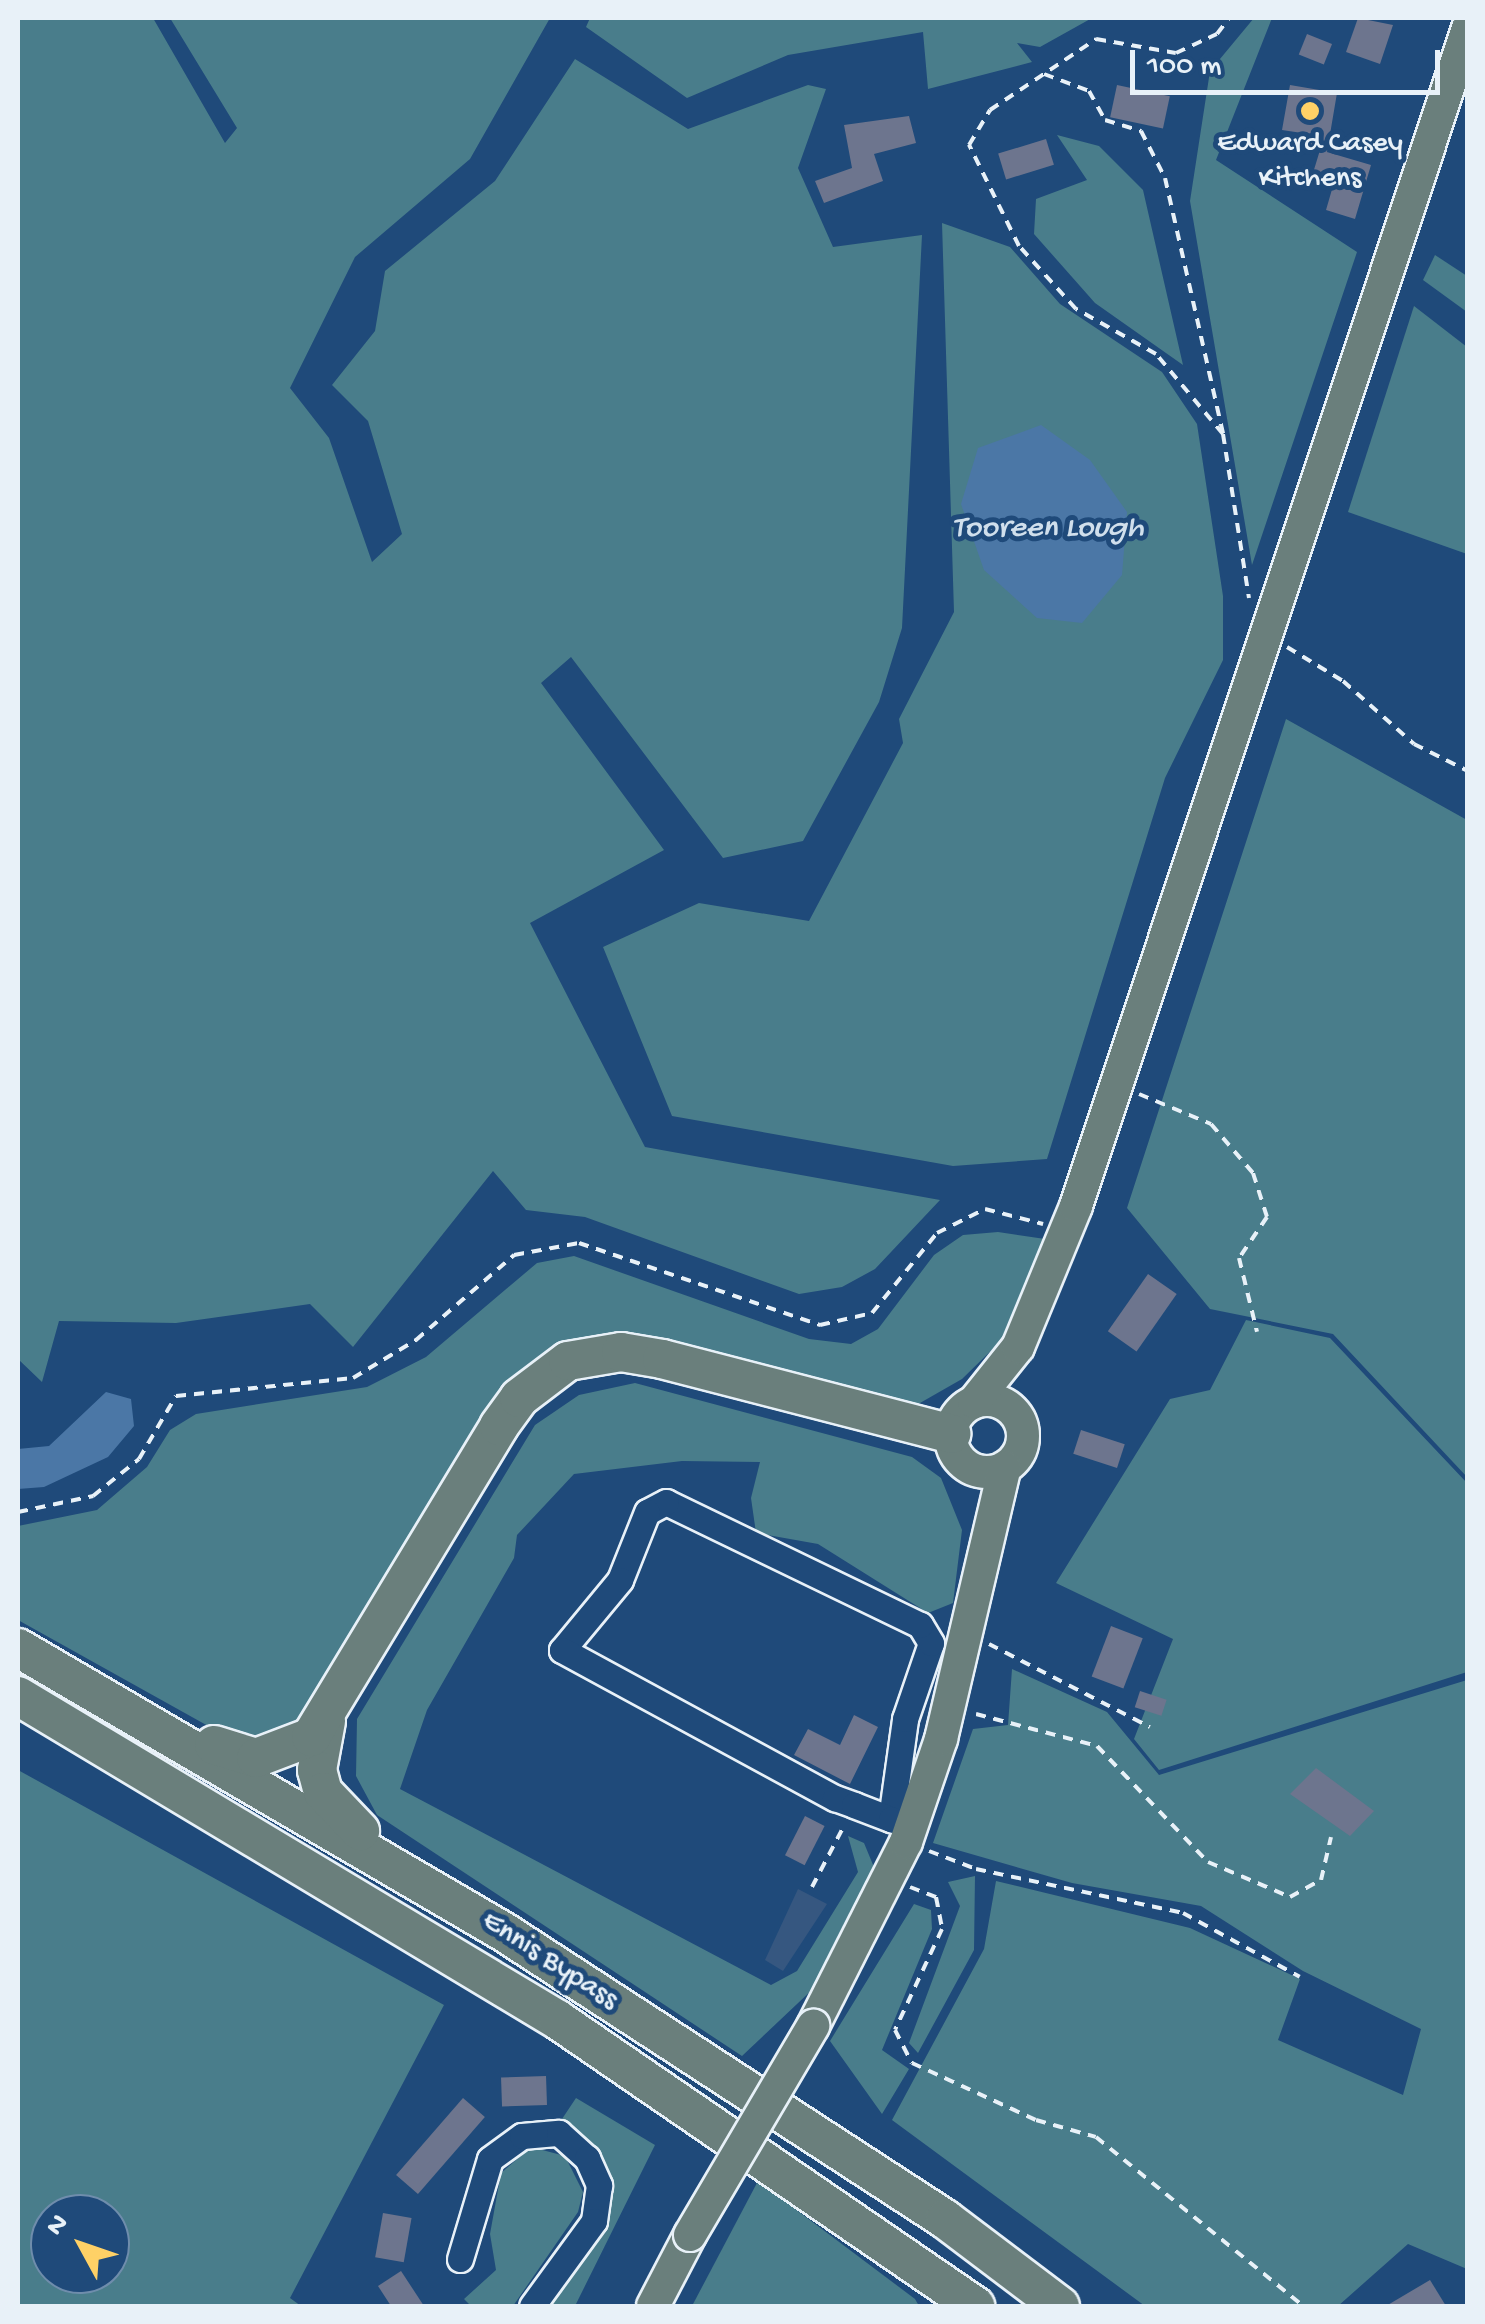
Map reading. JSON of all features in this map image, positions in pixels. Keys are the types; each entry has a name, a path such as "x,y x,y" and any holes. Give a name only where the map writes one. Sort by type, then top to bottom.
{"highway":[{"path":"504,1932 336,1813 318,1770 326,1720 519,1398 568,1362 621,1352 662,1359 957,1449"},
{"name":"Ennis Bypass","path":"18,1648 143,1717 504,1932 945,2219 1060,2306"},
{"name":"Ennis Bypass","path":"18,1696 558,2020 975,2306"},
{"path":"143,1717 256,1758 277,1755 326,1720"},
{"path":"900,2253 949,2306"}],"main road":[{"path":"988,1533 957,1449 974,1402 1018,1347 1066,1230 1468,28"},
{"path":"653,2306 690,2234 813,2026 889,1878 902,1829 948,1710 1004,1467 1023,1440 1014,1411 1018,1347"},
{"path":"974,1402 1014,1411"},
{"path":"957,1449 1004,1467"}],"street":[{"path":"666,1502 920,1625 931,1643 905,1720 902,1829 834,1798 562,1650 620,1580 647,1512 666,1502"},
{"path":"460,2259 490,2159 522,2136 559,2133 586,2158 599,2186 594,2221 532,2306"}],"path":[{"path":"1223,434 1156,354 1076,309 1019,246 969,145 990,110 1096,40 1176,53 1217,34 1229,18"},
{"path":"1044,74 1089,91 1105,120 1141,132 1164,178 1223,434 1260,644 1307,656 1414,744 1468,771"},
{"path":"1115,1088 1210,1124 1253,1174 1267,1217 1239,1258 1257,1332"},
{"path":"18,1512 93,1496 139,1459 176,1396 353,1378 416,1340 514,1255 579,1243 820,1324 872,1312 938,1233 985,1209 1066,1230"},
{"path":"966,1632 1150,1727"},
{"path":"948,1710 1096,1746 1208,1862 1290,1897 1322,1880 1332,1838"},
{"path":"812,1886 846,1821"},
{"path":"902,1829 976,1870 1183,1913 1300,1977"},
{"path":"889,1878 936,1898 942,1929 895,2030 912,2063 1036,2120 1096,2137 1303,2306"}],"shaded area":[{"path":"798,1889 827,1904 783,1971 765,1960"}],"green space":[{"path":"18,18 153,18 225,143 237,128 170,18 550,18 470,159 355,257 290,388 329,438 372,562 402,534 368,421 332,385 375,331 385,271 495,181 575,59 688,129 808,85 826,89 798,168 833,247 922,235 902,628 879,702 803,841 723,858 571,657 541,683 664,850 530,923 645,1147 940,1200 875,1269 842,1287 799,1294 585,1217 526,1210 493,1171 353,1347 310,1304 176,1323 59,1321 42,1382 18,1359"},
{"path":"590,18 1092,18 1040,47 1017,43 1032,62 928,89 923,32 788,55 687,98 586,27"},
{"path":"1254,18 1272,18 1216,160 1357,252 1252,565 1190,201 1210,71"},
{"path":"1057,135 1099,146 1143,190 1183,365 1095,303 1034,234 1036,199 1087,180"},
{"path":"942,223 1010,247 1060,304 1162,372 1197,424 1223,596 1223,660 1165,778 1047,1159 953,1166 672,1116 603,947 699,903 809,921 903,743 899,719 954,612"},
{"path":"1435,255 1467,276 1467,312 1423,280"},
{"path":"1414,306 1467,347 1467,554 1348,512"},
{"path":"1286,719 1467,820 1467,1477 1333,1334 1210,1309 1127,1208"},
{"path":"998,1232 1045,1239 1003,1339 962,1379 920,1403 881,1404 562,1347 315,1716 275,1739 235,1741 18,1620 18,1526 97,1510 147,1467 170,1430 196,1414 367,1387 426,1357 537,1263 574,1256 809,1339 851,1344 878,1329 934,1255 963,1235"},
{"path":"1246,1320 1330,1338 1467,1483 1467,1672 1159,1770 1134,1739 1173,1639 1056,1583 1170,1399 1210,1390"},
{"path":"635,1383 912,1457 941,1478 962,1530 953,1603 928,1613 818,1544 756,1533 751,1498 760,1462 682,1461 574,1474 517,1535 514,1558 427,1710 400,1789 771,1985 797,1971 858,1872 848,1836 864,1843 876,1872 815,1987 742,2056 377,1815 356,1776 357,1719 535,1425 579,1395"},
{"path":"1012,1669 1107,1712 1159,1775 1467,1680 1467,2269 1408,2244 1338,2306 1145,2306 892,2120 984,1949 996,1881 1190,1928 1300,1979 1278,2040 1403,2095 1421,2029 1303,1971 1201,1906 1072,1883 933,1843 973,1729 1008,1725"},
{"path":"18,1770 444,2005 290,2298 301,2306 18,2306"},
{"path":"975,1876 974,1950 918,2053 909,2043 960,1906 948,1882"},
{"path":"914,1904 931,1910 932,1929 882,2050 909,2069 882,2114 830,2041"},
{"path":"576,2098 655,2145 575,2306 545,2306 605,2225 610,2205 601,2153 560,2122"},
{"path":"531,2147 565,2156 583,2192 578,2212 513,2306 471,2306 464,2299 496,2270 490,2234 501,2173"},
{"path":"758,2181 915,2299 919,2306 692,2306"}],"water":[{"name":"Tooreen Lough","path":"1041,425 1090,460 1127,512 1122,575 1082,623 1037,618 984,570 961,504 978,448"},
{"path":"106,1392 131,1399 134,1426 108,1457 44,1487 18,1489 18,1449 49,1446"}],"building":[{"path":"1358,18 1393,25 1380,64 1346,52"},
{"path":"1307,34 1332,44 1324,65 1299,54"},
{"path":"1117,85 1170,96 1163,129 1110,117"},
{"name":"Edward Casey Kitchens","path":"1290,85 1337,93 1327,152 1300,147 1302,133 1282,130"},
{"path":"909,116 916,143 874,154 883,181 824,203 815,181 852,168 844,125"},
{"path":"1046,139 1054,165 1006,179 998,154"},
{"path":"1320,150 1371,165 1355,219 1326,210 1335,179 1313,173"},
{"path":"1148,1274 1177,1294 1137,1351 1108,1331"},
{"path":"1081,1430 1125,1444 1117,1468 1073,1454"},
{"path":"1111,1626 1143,1638 1123,1689 1092,1676"},
{"path":"1140,1691 1167,1700 1161,1716 1135,1707"},
{"path":"854,1715 878,1727 850,1784 794,1755 808,1729 840,1745"},
{"path":"1316,1768 1374,1811 1350,1836 1290,1794"},
{"path":"805,1816 825,1826 805,1865 785,1855"},
{"path":"546,2076 547,2105 502,2107 501,2078"},
{"path":"463,2098 485,2117 418,2194 396,2175"},
{"path":"383,2213 412,2218 404,2262 375,2257"},
{"path":"401,2271 424,2306 391,2306 378,2286"},
{"path":"1430,2280 1446,2306 1386,2306"}],"place":[{"name":"Edward Casey Kitchens","path":"1310,111"}]}
